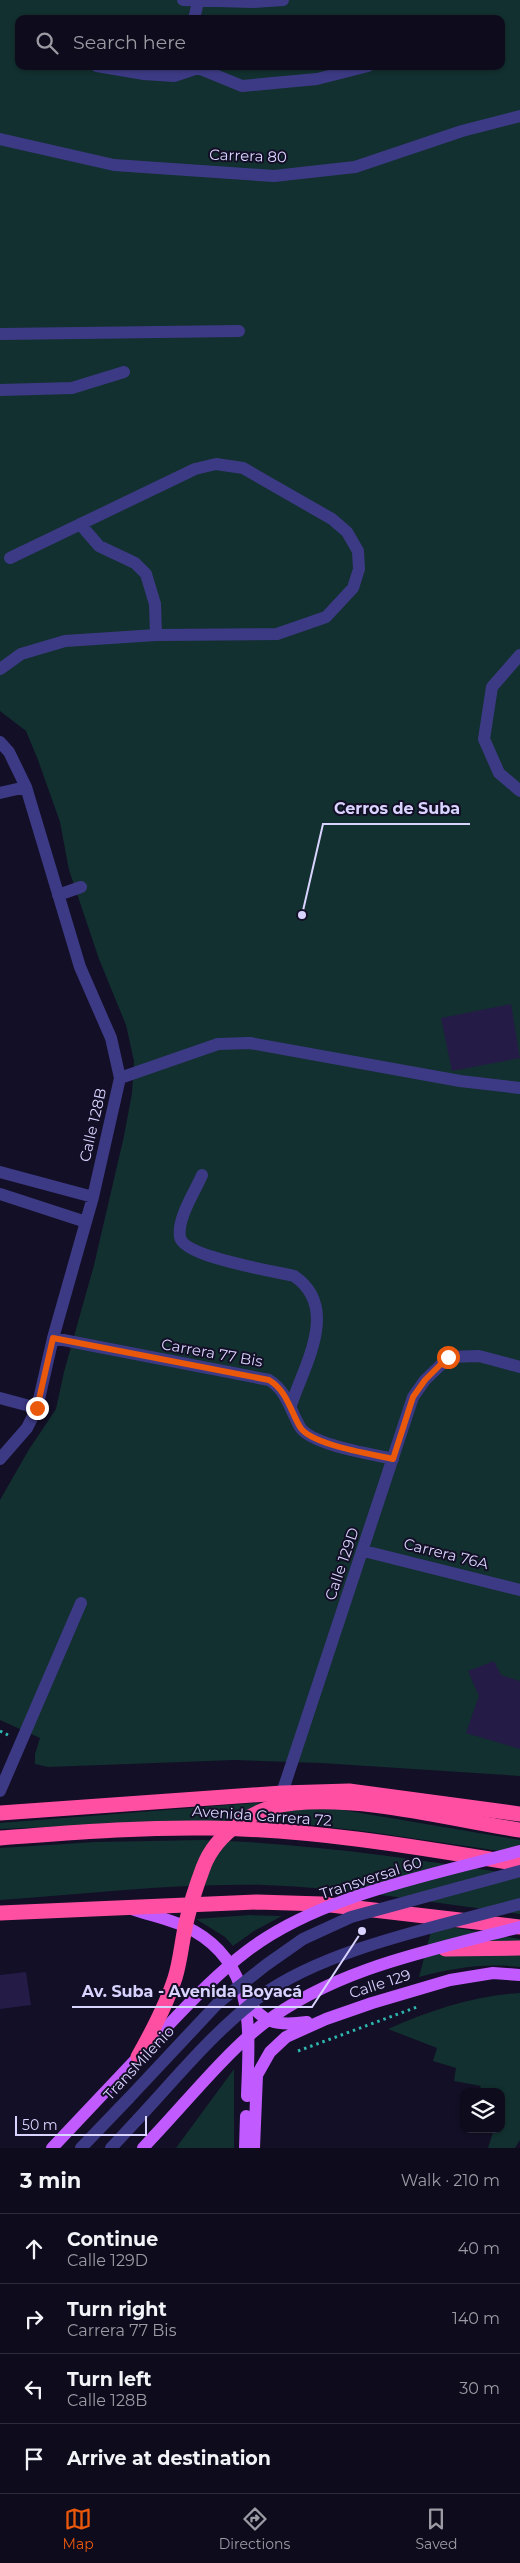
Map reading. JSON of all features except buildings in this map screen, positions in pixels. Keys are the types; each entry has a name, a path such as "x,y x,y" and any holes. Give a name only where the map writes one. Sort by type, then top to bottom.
{"highway":[{"name":"Avenida Carrera 72","path":"0,1813 282,1792 349,1791 520,1814"},
{"path":"138,2057 157,2021 176,1977 187,1918 203,1866 219,1842 237,1825 259,1812 293,1803 336,1802 418,1812 520,1830"},
{"name":"Avenida Carrera 72","path":"0,1838 97,1831 210,1828 293,1833 396,1844 520,1864"},
{"path":"0,1913 233,1902 322,1904 520,1927"},
{"path":"433,1950 520,1948"}],"main road":[{"name":"Transversal 60","path":"52,2148 198,1995 240,1957 280,1930 345,1900 520,1851"},
{"path":"128,1908 193,1930 207,1940 228,1960 243,1992 257,2013 274,2023 293,2024 326,2019"},
{"path":"143,2148 262,2025 290,2006 315,1992 368,1970 433,1950 520,1927"},
{"name":"Calle 129","path":"254,2148 255,2086 262,2063 286,2037 326,2019 450,1980 486,1974 520,1975"},
{"path":"243,1992 248,2026 245,2148"}],"street":[{"path":"183,0 198,2 283,0"},
{"path":"195,15 198,2"},
{"path":"120,70 174,76 190,70"},
{"path":"205,70 242,86 317,79 352,70"},
{"name":"Carrera 80","path":"0,139 114,165 274,176 355,167 462,131 520,116"},
{"path":"0,334 239,331"},
{"path":"0,390 72,388 124,372"},
{"path":"0,669 21,654 65,642 156,635 277,634 326,617 354,588 359,569 358,551 347,532 332,518 242,468 216,464 194,469 10,558"},
{"path":"80,524 99,546 135,563 146,574 151,584 155,604 156,635"},
{"path":"520,655 492,687 484,739 499,773 520,791"},
{"name":"Calle 128B","path":"0,742 9,752 26,787 80,967 111,1038 120,1078 93,1197 53,1338 37,1408 27,1428 0,1458"},
{"path":"0,793 26,787"},
{"path":"58,895 81,887"},
{"path":"120,1078 218,1044 250,1043 460,1082 520,1088"},
{"path":"0,1172 93,1197"},
{"path":"202,1175 180,1228 180,1238 184,1246 201,1255 294,1276 306,1284 315,1298 318,1328 291,1405"},
{"path":"0,1194 86,1222"},
{"name":"Carrera 77 Bis","path":"53,1338 269,1380 276,1384 291,1405 301,1429 314,1439 393,1459"},
{"name":"Calle 129D","path":"282,1792 364,1551 413,1397 425,1380 448,1357 480,1356 520,1367"},
{"path":"0,1398 37,1408"},
{"name":"Carrera 76A","path":"364,1551 520,1590"},
{"path":"0,1791 81,1602"},
{"name":"TransMilenio","path":"82,2148 218,2003 303,1939 351,1917 520,1871"},
{"path":"111,2148 228,2024 262,1996 298,1974 370,1946 520,1904"}],"path":[{"path":"298,2051 422,2005"}],"green space":[{"path":"0,0 520,0 520,1776 321,1763 235,1760 48,1767 35,1764 35,1754 40,1738 0,1720 0,1500 28,1451 56,1409 64,1372 94,1265 124,1136 132,1093 134,1061 126,1025 99,959 69,870 60,822 26,731 0,711"},
{"path":"255,1803 337,1809 520,1840 520,1854 370,1832 277,1821 191,1821 0,1829 0,1823"},
{"path":"202,1840 322,1848 520,1875 520,1914 328,1889 264,1885 165,1887 0,1900 0,1848 96,1842"},
{"path":"250,1915 282,1916 254,1931 233,1946 225,1937 196,1919"},
{"path":"433,1924 520,1939 520,1967 469,1967 419,1977"},
{"path":"520,1993 520,2140 515,2148 488,2148 493,2133 505,2133 505,2088 480,2088 481,2086 454,2081 456,2068 433,2061 437,2048 388,2029 453,2005"},
{"path":"234,2069 234,2148 176,2148"}],"place":[{"name":"Cerros de Suba","path":"302,915"},
{"name":"Av. Suba - Avenida Boyacá","path":"362,1931"}],"route":[{"path":"37,1408 53,1338 269,1380 276,1384 291,1405 301,1429 314,1439 393,1459 413,1397 425,1380 448,1357"}]}
